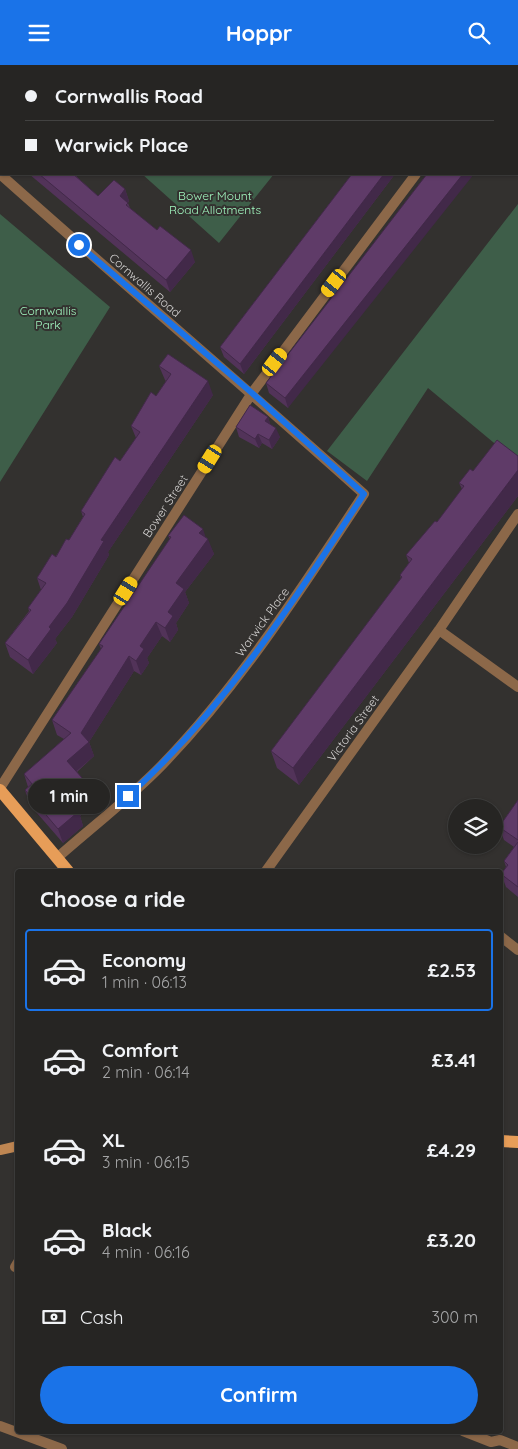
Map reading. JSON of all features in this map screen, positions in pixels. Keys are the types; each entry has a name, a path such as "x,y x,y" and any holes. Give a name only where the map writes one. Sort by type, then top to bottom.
{"main road":[{"path":"0,789 66,869"},
{"path":"503,1141 516,1141"}],"street":[{"name":"Cornwallis Road","path":"1,175 124,285 252,393"},
{"name":"Bower Street","path":"0,789 252,393 415,175"},
{"name":"Warwick Place","path":"57,858 162,765 217,703 284,616 364,494 252,393"},
{"name":"Victoria Street","path":"267,869 439,630 518,514"},
{"path":"439,630 518,687"},
{"path":"503,939 518,949"},
{"path":"0,1150 15,1147"},
{"path":"0,1425 15,1431"},
{"path":"23,1434 62,1449"},
{"path":"467,1434 487,1445 500,1440 518,1447"}],"green space":[{"name":"Bower Mount Road Allotments","path":"143,175 273,175 219,243"},
{"path":"518,204 518,463 428,388 367,481 327,451"},
{"name":"Cornwallis Park","path":"0,214 110,307 0,482"}],"building":[{"path":"40,175 74,175 98,196 114,180 125,189 120,196 128,203 126,205 157,230 160,226 191,250 166,280"},
{"path":"351,175 383,175 240,364 220,347"},
{"path":"426,175 462,175 285,398 266,383"},
{"path":"168,354 208,381 101,540 104,541 67,603 28,660 5,643 31,610 28,608 46,583 37,578 52,554 56,557 66,539 69,540 85,514 81,511 115,457 120,461 140,432 131,426 151,392 156,396 171,374 159,366"},
{"path":"250,405 268,417 265,421 276,428 269,440 258,434 255,439 236,427"},
{"path":"497,440 518,456 518,470 293,768 271,751 402,577 400,575 412,559 406,555 435,521 437,522 464,486 459,483 470,469 473,471"},
{"path":"184,515 203,529 199,533 208,539 176,583 184,589 168,612 173,616 165,628 156,622 140,646 144,649 136,661 129,656 81,733 89,742 67,761 91,788 72,804 78,812 58,829 25,790 32,784 24,774 71,733 52,720 103,646 99,644 171,537 168,536"},
{"path":"518,800 518,840 503,830 503,821"},
{"path":"518,842 518,887 503,876 503,871 508,865 504,861"}],"route":[{"path":"79,245 252,393 364,494 284,616 217,703 162,765 128,796"}]}
